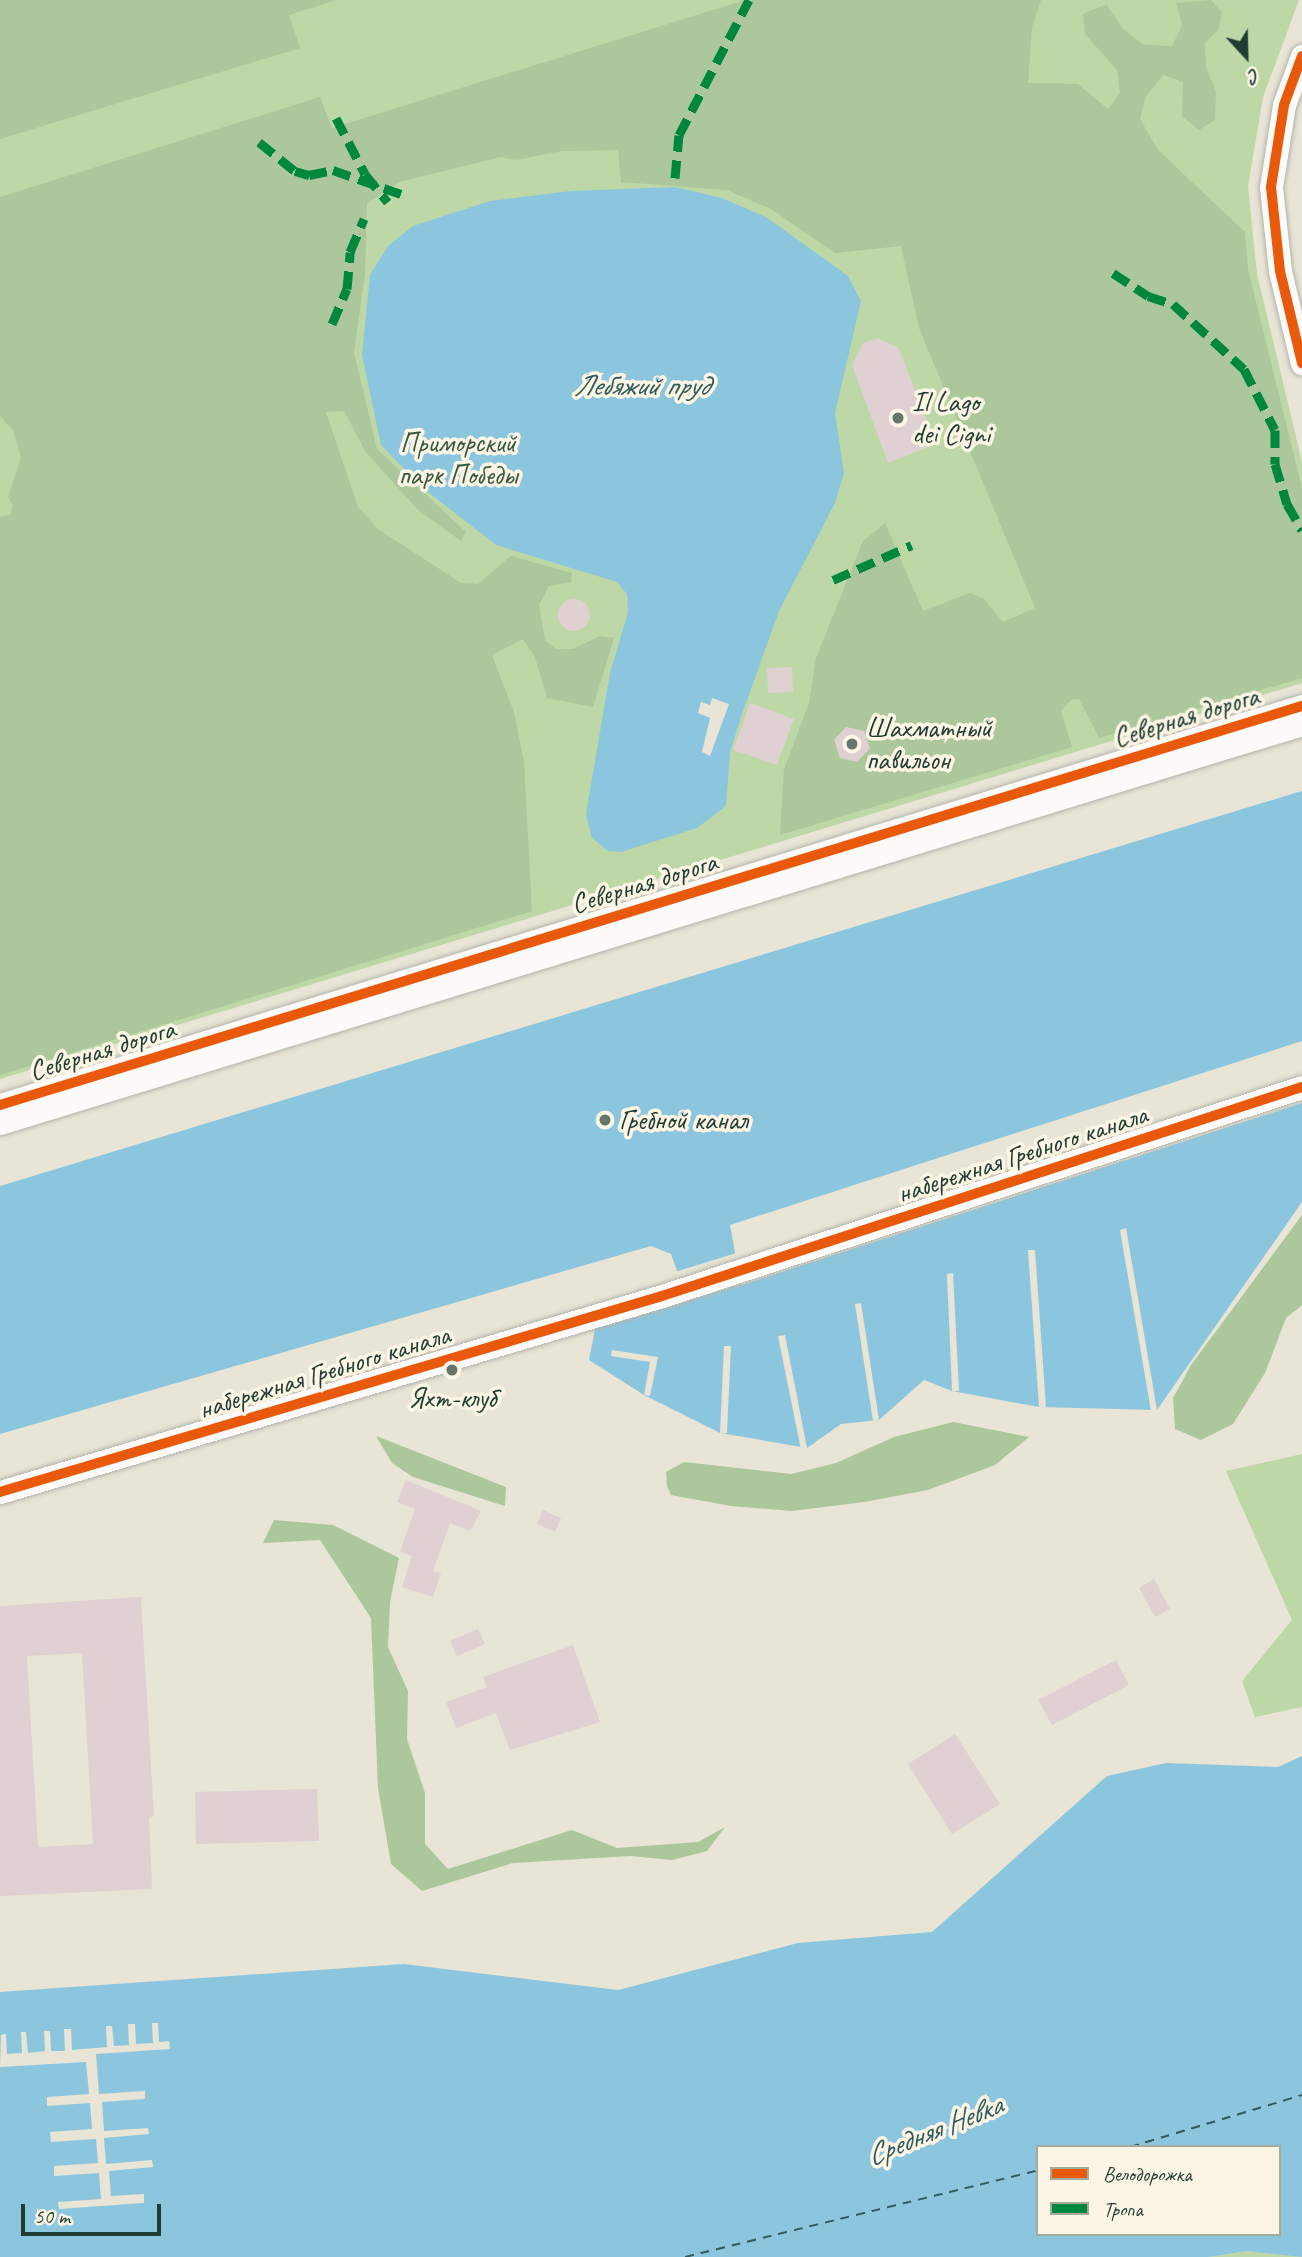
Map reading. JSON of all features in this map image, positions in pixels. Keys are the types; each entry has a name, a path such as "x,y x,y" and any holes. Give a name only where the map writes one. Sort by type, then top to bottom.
{"street":[{"path":"1302,57 1284,106 1271,187 1280,271 1302,363"},
{"name":"Северная дорога","path":"0,1105 1302,706"},
{"name":"Северная дорога","path":"0,1123 1302,724"},
{"name":"набережная Гребного канала","path":"0,1492 662,1296 1302,1087"}],"green space":[{"name":"Приморский парк Победы","path":"0,0 1299,0 1263,97 1248,186 1257,274 1302,462 1302,683 0,1079"},
{"path":"0,0 337,0 289,15 300,48 0,139"},
{"name":"Приморский парк Победы","path":"745,0 1041,0 1032,27 1028,83 1078,84 1108,109 1120,93 1117,70 1085,34 1083,14 1106,4 1123,29 1144,45 1172,46 1182,25 1176,3 1211,0 1222,13 1218,30 1205,43 1206,67 1216,92 1215,120 1199,130 1182,116 1183,82 1163,75 1145,98 1140,119 1158,150 1245,232 1248,269 1302,488 1302,678 1099,738 1079,699 1071,700 1061,711 1072,747 780,835 784,769 809,703 816,658 863,541 885,523 923,611 970,593 984,599 1003,622 1035,608 919,328 901,246 835,253 771,209 727,190 621,182 618,150 562,151 516,160 501,157 399,182 367,204 365,274 354,352 377,449 466,532 461,541 418,510 365,451 344,411 326,412 358,507 378,529 461,583 478,584 511,556 572,573 571,582 549,586 539,605 545,640 556,649 573,649 600,636 614,638 593,707 547,698 535,657 523,639 492,655 514,712 524,762 532,911 0,1075 0,517 10,515 13,506 8,497 21,458 13,430 0,416 0,197 320,97 332,128"},
{"path":"1302,1215 1302,1305 1286,1318 1265,1373 1233,1424 1201,1440 1175,1429 1173,1398 1191,1365"},
{"path":"953,1422 1029,1437 995,1465 928,1490 864,1502 792,1511 731,1506 671,1495 667,1486 666,1472 684,1462 791,1474 836,1463 894,1437"},
{"path":"376,1436 506,1487 505,1506 413,1477 392,1463"},
{"path":"1302,1454 1302,1707 1255,1717 1242,1681 1292,1620 1226,1471"},
{"path":"274,1520 333,1525 399,1558 390,1602 388,1647 408,1691 407,1739 425,1793 425,1844 448,1869 572,1830 617,1848 698,1842 725,1827 707,1851 672,1860 630,1856 513,1863 422,1891 391,1864 378,1788 371,1618 320,1540 263,1543"},
{"path":"1247,2251 1269,2252 1302,2257 1209,2257"}],"water":[{"name":"Лебяжий пруд","path":"675,187 722,198 766,217 848,276 861,301 835,413 844,473 835,503 779,611 741,717 730,752 726,806 697,828 621,852 608,851 592,838 586,814 610,673 628,612 627,594 617,582 496,545 423,488 381,445 362,355 370,275 388,246 413,226 490,201 571,191"},
{"name":"Гребной канал","path":"1302,791 1302,1041 730,1225 741,1285 1302,1103 1302,1202 1157,1410 1039,1407 952,1391 924,1380 879,1420 841,1424 807,1448 720,1433 644,1395 589,1360 595,1329 688,1301 671,1254 651,1246 0,1434 0,1186"},
{"name":"Средняя Невка","path":"1302,1756 1302,2257 1247,2251 1209,2257 0,2257 0,1992 404,1964 618,1990 798,1943 932,1932 1107,1776 1166,1763 1278,1767"}],"pier":[{"path":"712,698 729,704 710,756 702,752 710,718 698,713 701,702 710,705"},
{"path":"1126,1228 1157,1410 1151,1411 1120,1230"},
{"path":"1028,1250 1035,1250 1046,1407 1039,1407"},
{"path":"736,1253 743,1281 761,1278 666,1308 679,1281 675,1272"},
{"path":"953,1273 959,1391 952,1391 947,1274"},
{"path":"861,1303 879,1420 873,1421 855,1304"},
{"path":"785,1335 807,1448 801,1450 778,1336"},
{"path":"724,1346 731,1346 727,1433 720,1433"},
{"path":"612,1350 658,1357 650,1396 644,1395 650,1362 611,1356"},
{"path":"152,2023 158,2023 159,2042 169,2041 170,2049 96,2054 99,2094 145,2091 145,2099 102,2102 104,2131 148,2128 149,2134 104,2138 106,2164 152,2160 153,2167 109,2171 111,2196 144,2194 144,2203 59,2209 58,2202 101,2199 99,2173 54,2176 54,2166 98,2163 96,2139 51,2142 50,2132 92,2129 90,2103 47,2106 47,2097 89,2094 86,2062 0,2067 1,2035 6,2034 7,2054 22,2053 21,2032 26,2032 28,2053 45,2051 44,2031 50,2031 51,2051 65,2051 64,2029 71,2029 72,2050 107,2047 106,2026 112,2026 114,2046 129,2045 128,2024 135,2024 136,2044 153,2043"}],"building":[{"name":"Il Lago dei Cigni","path":"878,338 899,348 936,444 888,463 852,365 863,343"},
{"path":"574,599 585,604 590,615 585,626 574,631 563,626 558,615 563,604"},
{"path":"792,667 793,692 768,693 767,668"},
{"path":"750,703 794,719 777,765 733,750"},
{"name":"Шахматный павильон","path":"846,727 864,731 870,748 857,762 840,758 834,740"},
{"path":"406,1480 481,1511 470,1531 450,1523 433,1571 441,1573 433,1597 402,1587 412,1556 400,1552 415,1509 397,1502"},
{"path":"543,1510 561,1518 555,1532 537,1524"},
{"path":"1154,1579 1170,1609 1155,1617 1139,1588"},
{"path":"141,1597 154,1816 149,1817 152,1889 0,1896 0,1606","holes":["82,1653 93,1844 38,1847 27,1656"]},
{"path":"478,1629 485,1644 457,1656 450,1641"},
{"path":"573,1645 600,1722 510,1750 496,1713 456,1728 446,1702 487,1687 483,1677"},
{"path":"1116,1660 1129,1685 1052,1725 1038,1700"},
{"path":"955,1734 1000,1804 952,1834 908,1764"},
{"path":"317,1789 319,1841 196,1844 195,1792"}],"ferry route":[{"path":"1137,2145 1302,2095"},
{"path":"685,2257 1036,2170"}],"marked path":[{"path":"675,178 679,135 749,0"},
{"path":"336,118 365,174 388,202"},
{"path":"259,142 295,171 309,175 333,170 401,194"},
{"path":"332,324 347,289 350,252 364,219"},
{"path":"1113,273 1148,296 1173,304 1244,369 1275,430 1275,464 1287,504 1302,530"},
{"path":"833,580 912,545"}],"cycle path":[{"path":"1302,56 1284,105 1271,187 1280,271 1302,363"},
{"path":"0,1105 1302,706"},
{"path":"0,1492 662,1296 1302,1087"}],"place":[{"name":"Il Lago dei Cigni","path":"898,418"},
{"name":"Шахматный павильон","path":"852,744"},
{"name":"Гребной канал","path":"605,1120"},
{"name":"Яхт-клуб","path":"452,1370"}]}
